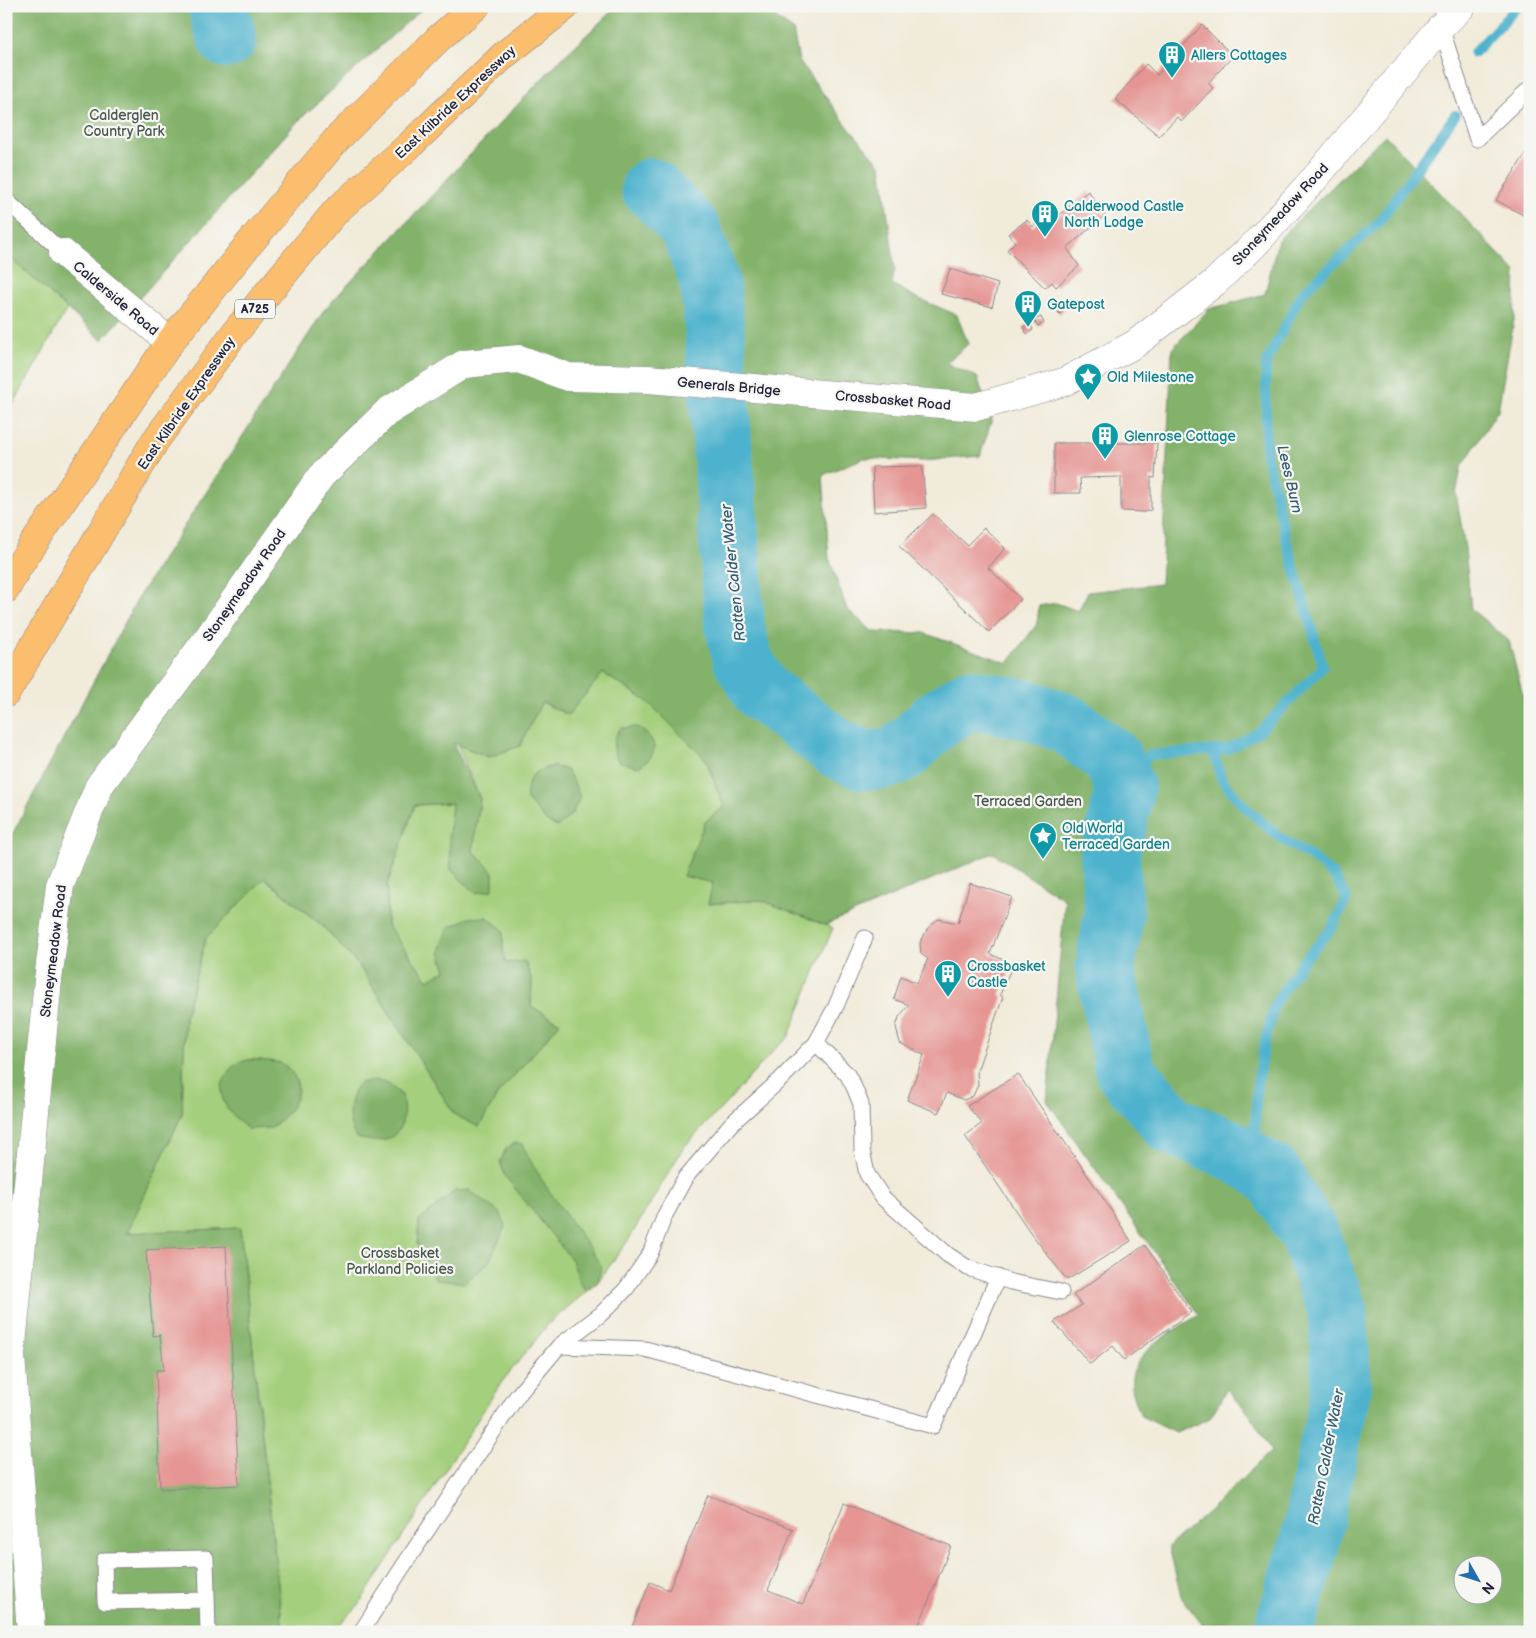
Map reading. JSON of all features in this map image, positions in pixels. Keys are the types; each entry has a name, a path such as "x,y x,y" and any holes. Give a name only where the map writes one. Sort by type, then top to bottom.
{"highway":[{"path":"6,589 16,570 170,342 244,250 338,139 439,38 476,6"},
{"name":"East Kilbride Expressway","path":"6,703 12,683 155,441 237,330 336,211 411,144 504,55 566,6"}],"street":[{"name":"Stoneymeadow Road","path":"976,407 1064,382 1135,344 1214,283 1254,245 1316,177 1442,27 1462,6"},
{"name":"Calderside Road","path":"63,253 170,342"},
{"name":"Stoneymeadow Road","path":"31,1632 12,1355 48,980 60,885 99,786 210,635 321,476 386,412 464,364 519,358 568,377 648,379"},
{"name":"Generals Bridge","path":"648,379 809,392"},
{"name":"Crossbasket Road","path":"809,392 976,407"}],"lane":[{"path":"1442,27 1477,139 1530,88"},
{"path":"6,200 63,253"},
{"path":"361,1632 517,1396 559,1346 600,1315 626,1289 650,1254 665,1215 685,1178 732,1124 780,1080 816,1043 836,1006 865,938"},
{"path":"816,1043 847,1074 854,1087 861,1104 862,1150 868,1174 883,1198 948,1255 968,1268 1019,1284 1061,1292"},
{"path":"559,1346 645,1349 933,1426 998,1277"},
{"path":"207,1600 105,1602 104,1560 206,1558 208,1632"}],"green space":[{"name":"Calderglen Country Park","path":"6,6 425,6 298,121 102,340 6,254"},
{"name":"Terraced Garden","path":"617,6 759,6 793,30 799,61 849,128 881,165 895,269 892,284 917,298 957,315 968,344 946,363 977,377 992,419 980,456 923,461 864,458 823,475 829,558 847,609 873,632 924,633 1008,663 1037,624 1039,606 1056,603 1078,611 1088,592 1161,584 1172,349 1209,309 1265,294 1278,240 1385,135 1516,272 1514,320 1498,410 1461,468 1456,494 1465,548 1471,609 1509,641 1530,723 1530,1632 1208,1632 1181,1597 1169,1546 1210,1510 1271,1451 1251,1416 1227,1389 1210,1418 1176,1433 1141,1416 1134,1398 1132,1375 1145,1353 1166,1335 1199,1315 1047,1101 1065,900 993,853 825,925 761,900 708,904 713,883 683,876 705,822 724,807 706,760 648,702 603,673 568,715 542,702 520,746 489,757 453,743 480,799 473,851 493,872 493,890 475,893 451,870 449,837 452,803 415,805 387,885 387,925 428,980 446,970 440,951 449,927 469,918 487,917 503,930 503,950 506,963 525,961 532,980 531,1006 560,1023 498,1094 479,1127 455,1115 360,967 325,928 265,878 206,938 185,1017 182,1114 127,1233 240,1228 283,1632 6,1632 6,846 139,596 325,309 553,67"},
{"path":"6,254 67,309 6,417"},
{"name":"Crossbasket Parkland Policies","path":"603,673 648,702 706,760 724,807 705,822 713,883 709,904 761,900 833,928 788,1038 776,1048 684,1147 629,1239 598,1282 550,1322 501,1383 358,1606 332,1632 283,1632 240,1228 127,1233 182,1114 185,1017 206,938 264,878 325,928 360,967 455,1115 479,1126 498,1094 560,1023 531,1006 532,980 506,963 503,950 503,930 440,951 446,970 428,980 387,925 387,885 415,805 453,803 449,837 493,872 473,851 480,799 457,744 489,757 542,702 568,715"},
{"path":"637,727 649,737 654,747 650,757 638,767 618,761 614,748 616,736 621,728"},
{"path":"553,766 567,770 580,797 572,814 557,827 547,822 527,800 529,781 535,773"},
{"path":"248,1060 277,1062 286,1066 294,1076 298,1091 293,1105 271,1128 248,1129 234,1117 226,1106 222,1096 223,1083 228,1072 238,1063"},
{"path":"375,1080 388,1084 402,1095 404,1110 399,1130 388,1139 380,1141 356,1138 349,1117 350,1103 359,1083"},
{"path":"514,1143 522,1144 539,1176 601,1266 598,1282 586,1291 580,1283 572,1260 505,1176 500,1162 506,1149"},
{"path":"469,1190 501,1214 505,1227 489,1262 464,1283 436,1280 417,1244 419,1221 455,1191"}],"building":[{"name":"Allers Cottages","path":"1202,25 1233,56 1208,83 1213,88 1182,121 1177,117 1159,136 1115,99 1146,64 1157,75"},
{"path":"1530,147 1530,219 1496,200"},
{"name":"Calderwood Castle North Lodge","path":"1088,191 1105,215 1067,248 1079,266 1056,287 1052,282 1045,288 1007,250 1015,242 1008,234 1027,220 1033,227 1038,221 1044,228"},
{"path":"950,269 998,284 992,307 941,294"},
{"name":"Gatepost","path":"1067,297 1073,302 1068,308 1063,303"},
{"name":"Gatepost","path":"1060,305 1064,309 1060,314 1055,309"},
{"name":"Gatepost","path":"1041,317 1044,323 1038,326 1034,320"},
{"name":"Gatepost","path":"1030,323 1033,330 1027,334 1023,327"},
{"name":"Glenrose Cottage","path":"1098,437 1109,438 1110,443 1157,443 1155,478 1151,477 1151,510 1144,512 1121,511 1121,477 1080,478 1081,493 1054,493 1054,443 1099,443"},
{"path":"922,466 926,508 874,512 872,467"},
{"path":"933,514 967,545 984,528 1005,548 988,568 1021,599 989,632 899,546"},
{"name":"Crossbasket Castle","path":"970,883 1012,897 990,954 1013,964 1000,995 1003,997 977,1071 978,1085 973,1096 964,1100 947,1093 938,1113 907,1100 924,1055 900,1043 896,1027 899,1017 909,1005 894,999 901,976 917,983 928,959 921,954 920,943 928,928 938,919 958,923"},
{"path":"1018,1074 1131,1241 1067,1280 1030,1232 965,1136 982,1123 967,1106"},
{"path":"1145,1245 1191,1312 1124,1360 1113,1346 1090,1364 1054,1322 1082,1305 1073,1295"},
{"path":"226,1246 239,1485 160,1489 156,1370 164,1370 160,1335 153,1336 146,1250"},
{"path":"708,1495 793,1529 768,1590 803,1604 844,1503 951,1546 916,1632 630,1632 650,1582 669,1590"}],"waterway":[{"name":"Rotten Calder Water","path":"218,6 227,38"},
{"name":"Lees Burn","path":"1474,53 1518,6"},
{"name":"Lees Burn","path":"1125,787 1150,755 1229,749 1260,731 1323,667 1287,543 1266,453 1266,363 1302,293 1380,221 1455,115"},
{"name":"Rotten Calder Water","path":"651,188 690,228 710,283 735,627 743,660 761,691 838,749 862,760 883,760 903,752 938,719 970,699 1029,710 1066,723 1112,758 1125,787 1110,855 1114,914 1105,967 1125,1071 1172,1125 1229,1149 1272,1174 1309,1234 1338,1311 1341,1389 1309,1546 1283,1632"},
{"path":"1213,750 1222,780 1244,806 1279,837 1313,858 1334,876 1347,898 1332,928 1300,965 1275,1003 1264,1046 1257,1085 1255,1129 1246,1159"}],"place":[{"name":"Allers Cottages","path":"1172,79"},
{"name":"Calderwood Castle North Lodge","path":"1045,238"},
{"name":"Gatepost","path":"1028,328"},
{"name":"Old Milestone","path":"1088,401"},
{"name":"Glenrose Cottage","path":"1105,460"},
{"name":"Old World Terraced Garden","path":"1043,860"},
{"name":"Crossbasket Castle","path":"948,998"}]}
